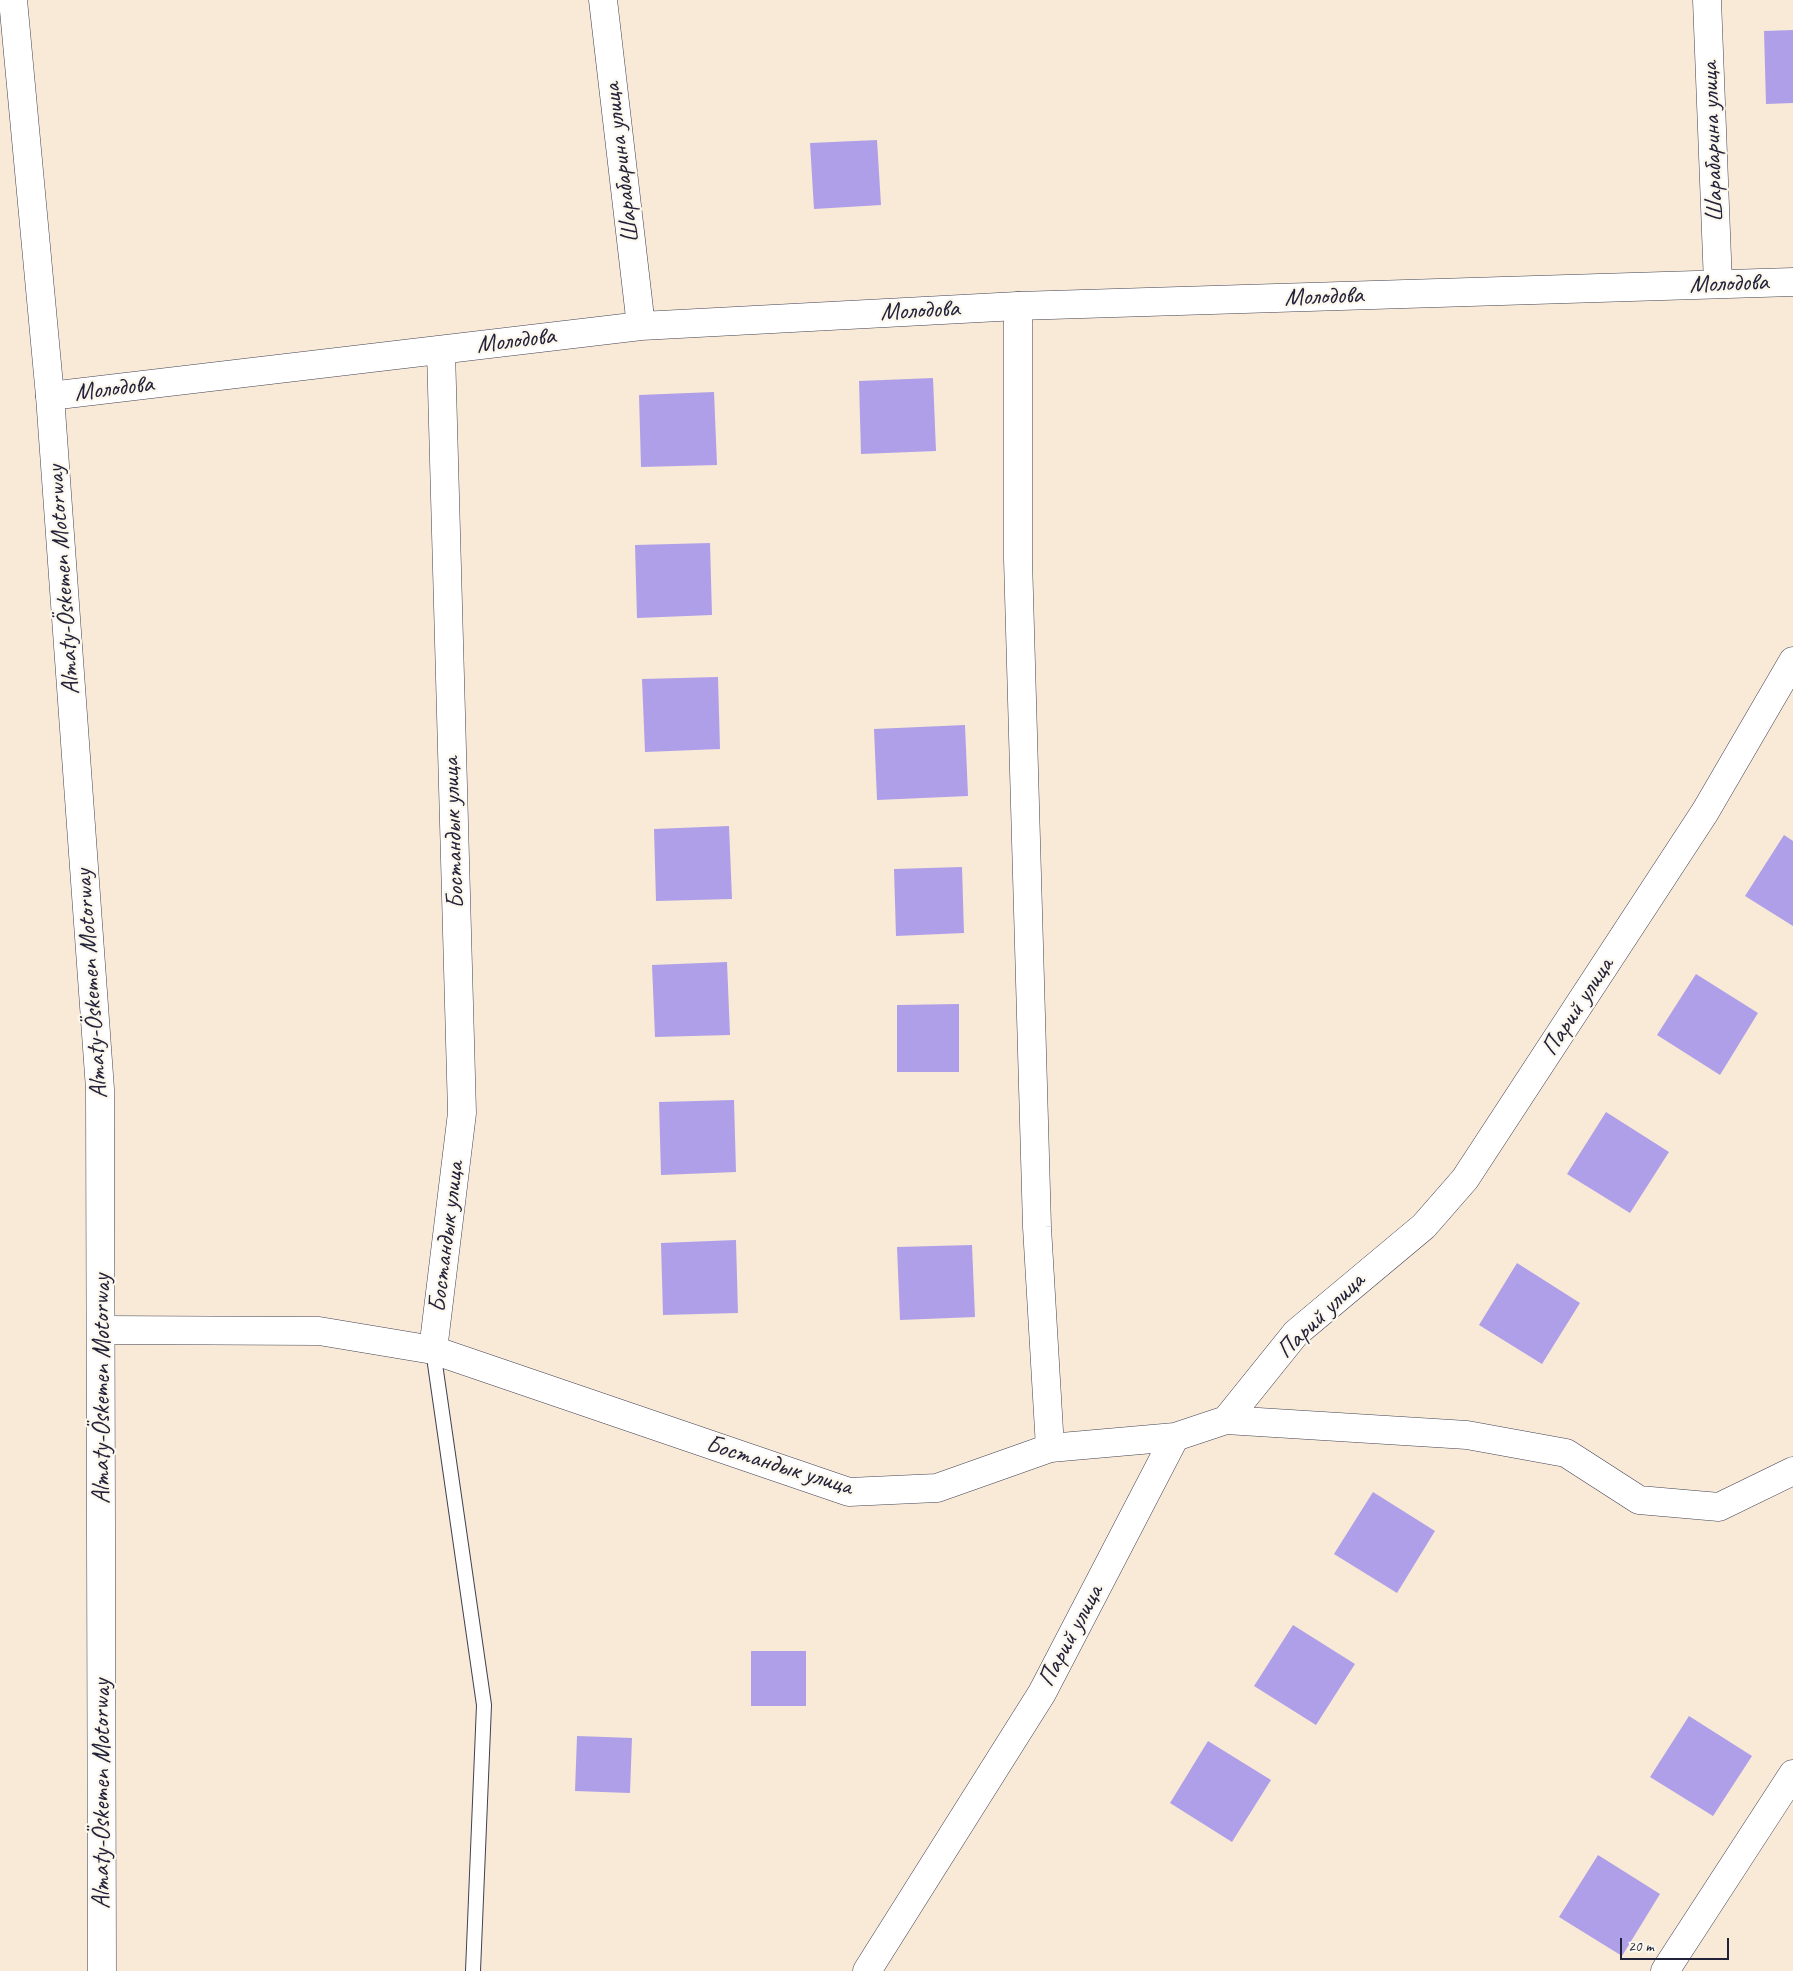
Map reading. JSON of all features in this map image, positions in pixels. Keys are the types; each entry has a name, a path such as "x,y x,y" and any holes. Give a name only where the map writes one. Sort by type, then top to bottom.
{"main road":[{"name":"Almaty-Öskemen Motorway","path":"13,0 50,396 100,1089 102,1971"},
{"name":"Шарабарина улица","path":"603,0 641,326"},
{"name":"Шарабарина улица","path":"1707,0 1718,284"},
{"name":"Молодова","path":"50,396 641,326 1018,306 1793,282"},
{"path":"1018,306 1018,559 1036,1187 1050,1448"},
{"name":"Бостандык улица","path":"441,351 462,1113 433,1350 849,1492 937,1488 1050,1448 1175,1437"},
{"name":"Парий улица","path":"1226,1420 1296,1333 1424,1226 1466,1179 1705,812 1793,662"},
{"path":"102,1330 319,1330 433,1350"},
{"path":"1175,1437 1226,1420 1467,1435 1566,1452 1639,1500 1720,1507 1793,1471"},
{"name":"Парий улица","path":"867,1971 1042,1693 1175,1437"},
{"path":"1665,1971 1793,1774"}],"lane":[{"path":"433,1350 484,1705 473,1971"}],"building":[{"path":"1793,30 1793,103 1766,104 1764,31"},
{"path":"877,140 881,205 814,209 810,143"},
{"path":"933,378 936,451 861,454 859,381"},
{"path":"714,392 717,465 641,467 639,395"},
{"path":"710,543 712,615 637,618 635,545"},
{"path":"718,677 720,749 645,752 642,679"},
{"path":"965,725 968,796 877,800 874,729"},
{"path":"729,826 732,899 656,901 654,829"},
{"path":"1784,835 1793,841 1793,926 1745,896"},
{"path":"962,867 964,933 896,936 894,869"},
{"path":"727,962 730,1035 655,1037 652,965"},
{"path":"1696,974 1758,1013 1720,1075 1657,1035"},
{"path":"959,1004 959,1072 897,1072 897,1005"},
{"path":"734,1100 736,1172 661,1175 659,1102"},
{"path":"1606,1112 1669,1152 1630,1213 1567,1174"},
{"path":"736,1240 738,1313 663,1315 661,1243"},
{"path":"972,1245 975,1317 900,1320 897,1247"},
{"path":"1517,1263 1580,1303 1542,1364 1479,1325"},
{"path":"1373,1492 1435,1531 1397,1593 1334,1554"},
{"path":"1293,1625 1355,1664 1316,1725 1254,1686"},
{"path":"751,1651 806,1651 806,1706 751,1706"},
{"path":"1689,1716 1752,1756 1713,1816 1650,1777"},
{"path":"577,1736 632,1738 630,1793 575,1791"},
{"path":"1208,1741 1271,1780 1232,1842 1170,1803"},
{"path":"1598,1855 1660,1894 1622,1956 1559,1917"}]}
